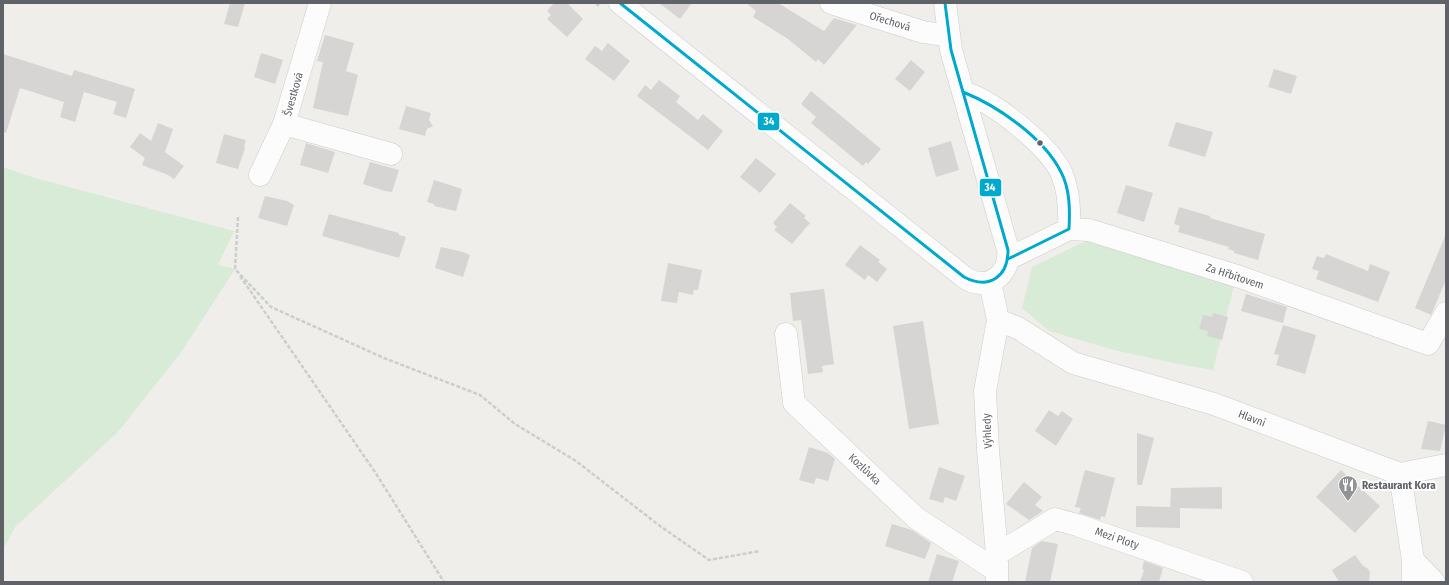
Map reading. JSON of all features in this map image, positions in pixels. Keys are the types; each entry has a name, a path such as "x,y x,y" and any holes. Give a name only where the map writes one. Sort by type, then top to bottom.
{"street":[{"name":"Švestková","path":"320,3 284,124 391,154"},
{"path":"620,3 964,277 976,282 990,282 1003,273 1008,259 1004,232 963,92 949,36 945,3"},
{"name":"Ořechová","path":"831,3 922,32 949,36"},
{"path":"963,92 982,99 1004,115 1041,145 1055,161 1062,174 1067,192 1069,229"},
{"path":"260,175 284,124"},
{"name":"Za Hřbitovem","path":"1008,259 1069,229 1089,230 1240,277 1428,344 1442,319"},
{"name":"Výhledy","path":"990,282 998,320 985,391 997,569"},
{"name":"Hlavní","path":"998,320 1018,328 1050,350 1073,363 1214,404 1400,474"},
{"name":"Kozlůvka","path":"786,334 794,403 916,518 997,569"},
{"path":"1413,582 1413,560 1400,474 1446,465"},
{"name":"Mezi Ploty","path":"997,569 1055,519 1077,525 1242,582"},
{"path":"1413,560 1434,582"}],"path":[{"path":"238,217 235,269 375,472 444,582"},
{"path":"235,269 271,307 384,358 480,395 515,424 576,461 660,526 709,560 760,551"}],"green space":[{"path":"3,167 35,178 234,231 218,265 235,269 182,351 118,432 15,527 3,550"},
{"path":"1088,240 1235,282 1213,370 1114,350 1049,331 1022,308 1032,267"}],"building":[{"path":"230,3 245,3 238,27 224,24"},
{"path":"554,3 567,3 583,19 567,37 547,19 551,15 547,11"},
{"path":"659,3 692,3 680,19"},
{"path":"746,3 778,3 824,31 834,18 857,25 824,65 818,59 816,62 788,39 753,17 756,11"},
{"path":"325,35 354,43 346,71 358,75 348,116 313,108 323,62 317,61"},
{"path":"608,43 630,61 614,81 585,59 595,46 602,51"},
{"path":"261,53 283,60 275,84 254,77"},
{"path":"3,54 72,76 74,70 135,89 126,118 113,114 117,102 84,92 75,122 60,117 64,102 20,88 6,133 3,132"},
{"path":"911,60 925,72 910,91 895,79"},
{"path":"1274,69 1297,76 1291,94 1268,87"},
{"path":"659,80 680,96 676,102 698,120 703,114 723,131 708,150 637,96 645,85 651,90"},
{"path":"811,91 881,149 868,164 866,162 863,166 811,123 816,117 801,104"},
{"path":"406,106 431,113 429,120 433,126 427,129 425,136 399,129"},
{"path":"1176,122 1213,132 1205,157 1168,146"},
{"path":"158,123 173,129 165,152 184,166 174,179 168,175 142,165 145,158 130,147 140,133 151,141"},
{"path":"224,134 246,140 238,169 216,163"},
{"path":"951,141 959,170 936,177 928,148"},
{"path":"306,143 335,152 328,173 300,165"},
{"path":"756,158 776,174 760,193 740,177"},
{"path":"370,162 399,170 392,192 363,184"},
{"path":"434,180 462,189 456,211 434,206 434,204 427,202"},
{"path":"1126,185 1153,193 1144,222 1117,213"},
{"path":"265,196 287,201 294,205 287,226 258,218"},
{"path":"790,203 806,216 804,218 810,223 792,244 774,230 777,227 773,223"},
{"path":"1179,207 1210,216 1210,218 1265,234 1258,260 1234,253 1234,251 1228,249 1229,247 1178,232 1180,226 1174,224"},
{"path":"329,214 399,233 399,235 406,237 399,258 322,236"},
{"path":"1446,234 1446,280 1431,315 1415,308"},
{"path":"860,245 880,260 878,262 887,269 877,282 868,275 865,280 845,265"},
{"path":"441,247 470,255 463,277 435,268"},
{"path":"1326,254 1368,271 1370,264 1390,272 1378,302 1316,279 1319,271 1312,269 1317,256 1324,258"},
{"path":"668,263 702,270 698,290 694,290 693,295 679,292 677,303 661,301"},
{"path":"824,289 834,364 822,366 823,372 808,374 801,320 793,321 790,293"},
{"path":"1246,294 1287,307 1283,323 1241,311"},
{"path":"1213,313 1228,317 1222,340 1207,336 1208,331 1199,329 1203,315 1212,317"},
{"path":"923,321 939,424 909,429 893,326"},
{"path":"1283,325 1316,335 1305,374 1276,365 1279,355 1274,354"},
{"path":"1049,410 1058,416 1062,411 1073,419 1056,446 1035,431"},
{"path":"1428,421 1446,425 1440,451 1421,449"},
{"path":"1137,433 1154,438 1142,485 1137,485"},
{"path":"809,447 828,453 835,459 828,481 816,478 814,484 799,480"},
{"path":"939,467 965,476 956,501 945,497 943,503 929,499"},
{"path":"1085,470 1115,478 1105,517 1101,516 1100,520 1079,513 1081,508 1075,507"},
{"name":"Restaurant Kora","path":"1341,470 1380,506 1355,533 1316,497"},
{"path":"1024,482 1042,497 1035,505 1043,511 1029,520 1006,504"},
{"path":"1222,487 1222,509 1180,508 1180,528 1136,527 1136,506 1170,507 1171,488"},
{"path":"892,524 912,530 931,543 925,559 885,546"},
{"path":"1042,541 1058,544 1050,582 1025,582 1032,548"},
{"path":"937,554 959,561 952,582 928,582"},
{"path":"1355,555 1363,566 1370,572 1369,582 1339,582 1332,570"},
{"path":"1144,561 1163,568 1159,582 1140,582 1144,570 1142,569"}],"transit line":[{"name":"34","path":"620,3 964,277 973,281 989,281 1001,274 1005,267 1008,250 951,50 945,3"},
{"name":"34","path":"963,92 1005,114 1032,135 1053,159 1061,172 1068,192 1069,229 1008,259"}],"place":[{"name":"Restaurant Kora","path":"1348,502"}]}
